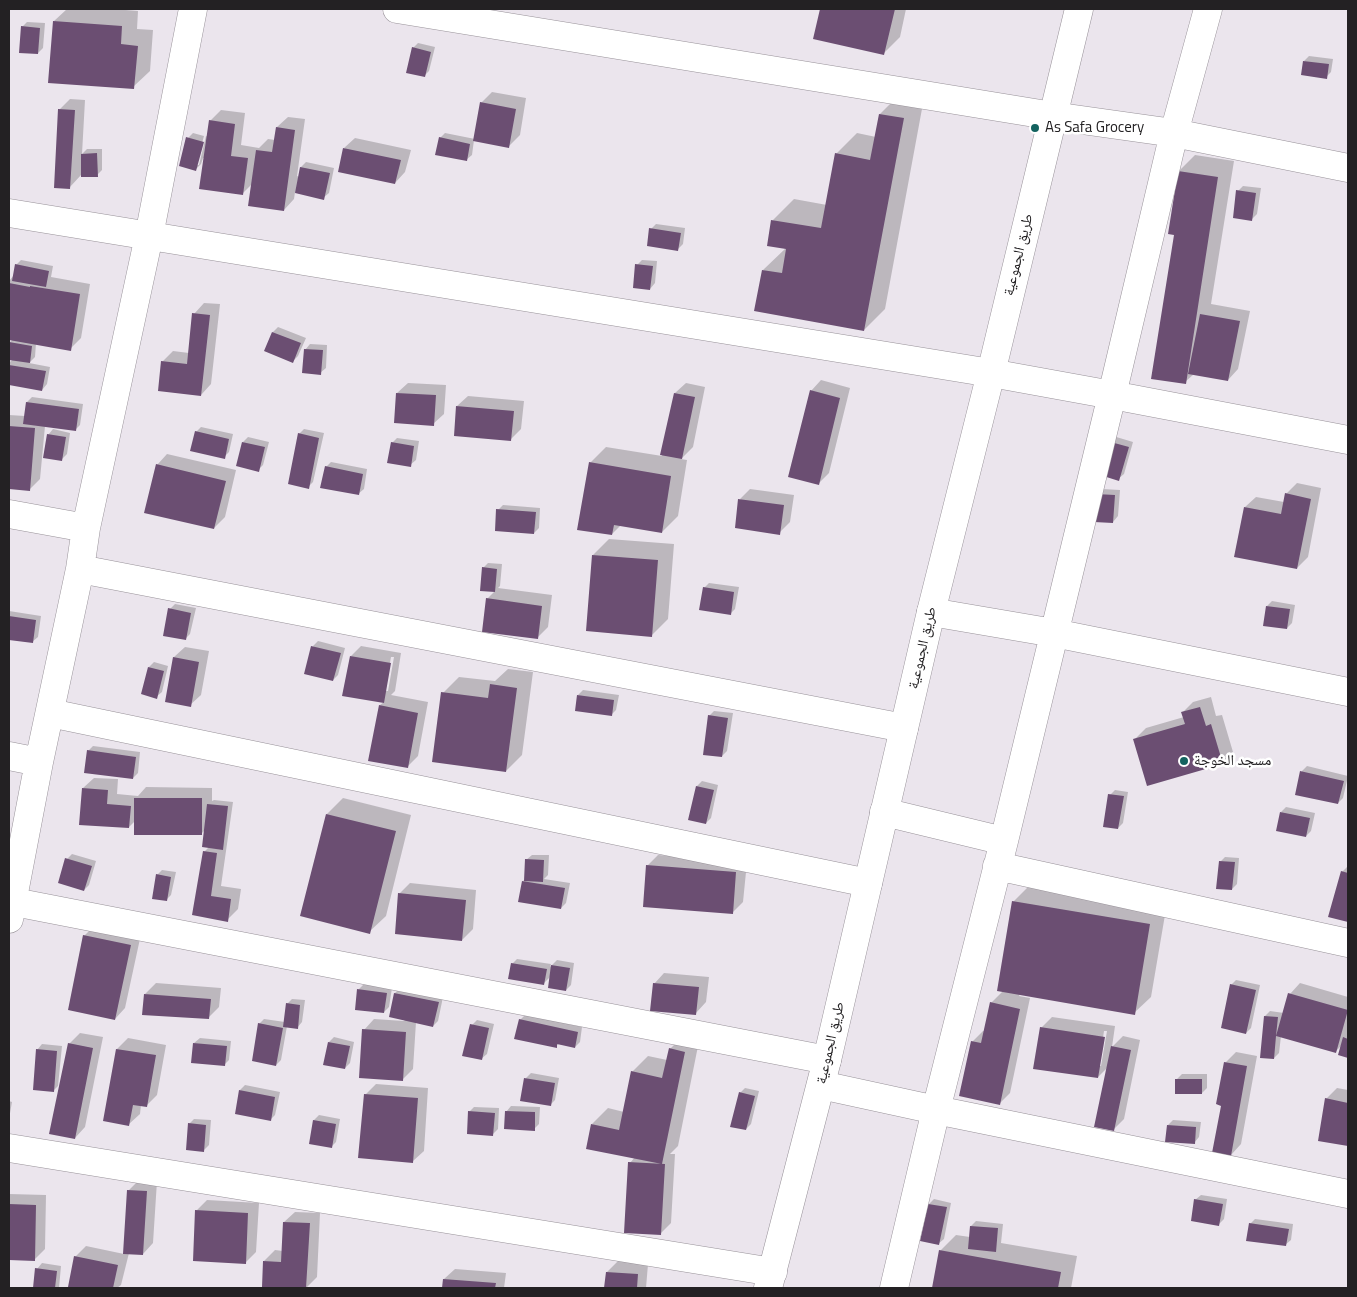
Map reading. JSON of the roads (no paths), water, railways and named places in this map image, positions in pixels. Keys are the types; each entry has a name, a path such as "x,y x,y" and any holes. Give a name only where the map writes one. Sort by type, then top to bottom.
{"street":[{"path":"193,9 149,236 86,528 80,569 10,907 824,1072 936,1110 1348,1194"},
{"path":"397,9 1052,116 1174,133 1348,168"},
{"name":"طريق الجموعية","path":"770,1280 824,1072 931,612 991,374 1079,9"},
{"path":"894,1288 936,1110 1001,854 1174,133 1208,9"},
{"path":"9,213 1112,394 1348,440"},
{"path":"9,514 86,528"},
{"path":"80,569 904,728"},
{"path":"931,612 1054,633 1348,692"},
{"path":"50,713 868,882"},
{"path":"9,756 39,762"},
{"path":"884,812 1001,854 1348,942"},
{"path":"9,1148 770,1280"}],"place":[{"name":"As Safa Grocery","path":"1035,128"},
{"name":"مسجد الخوجة","path":"1184,761"}]}
